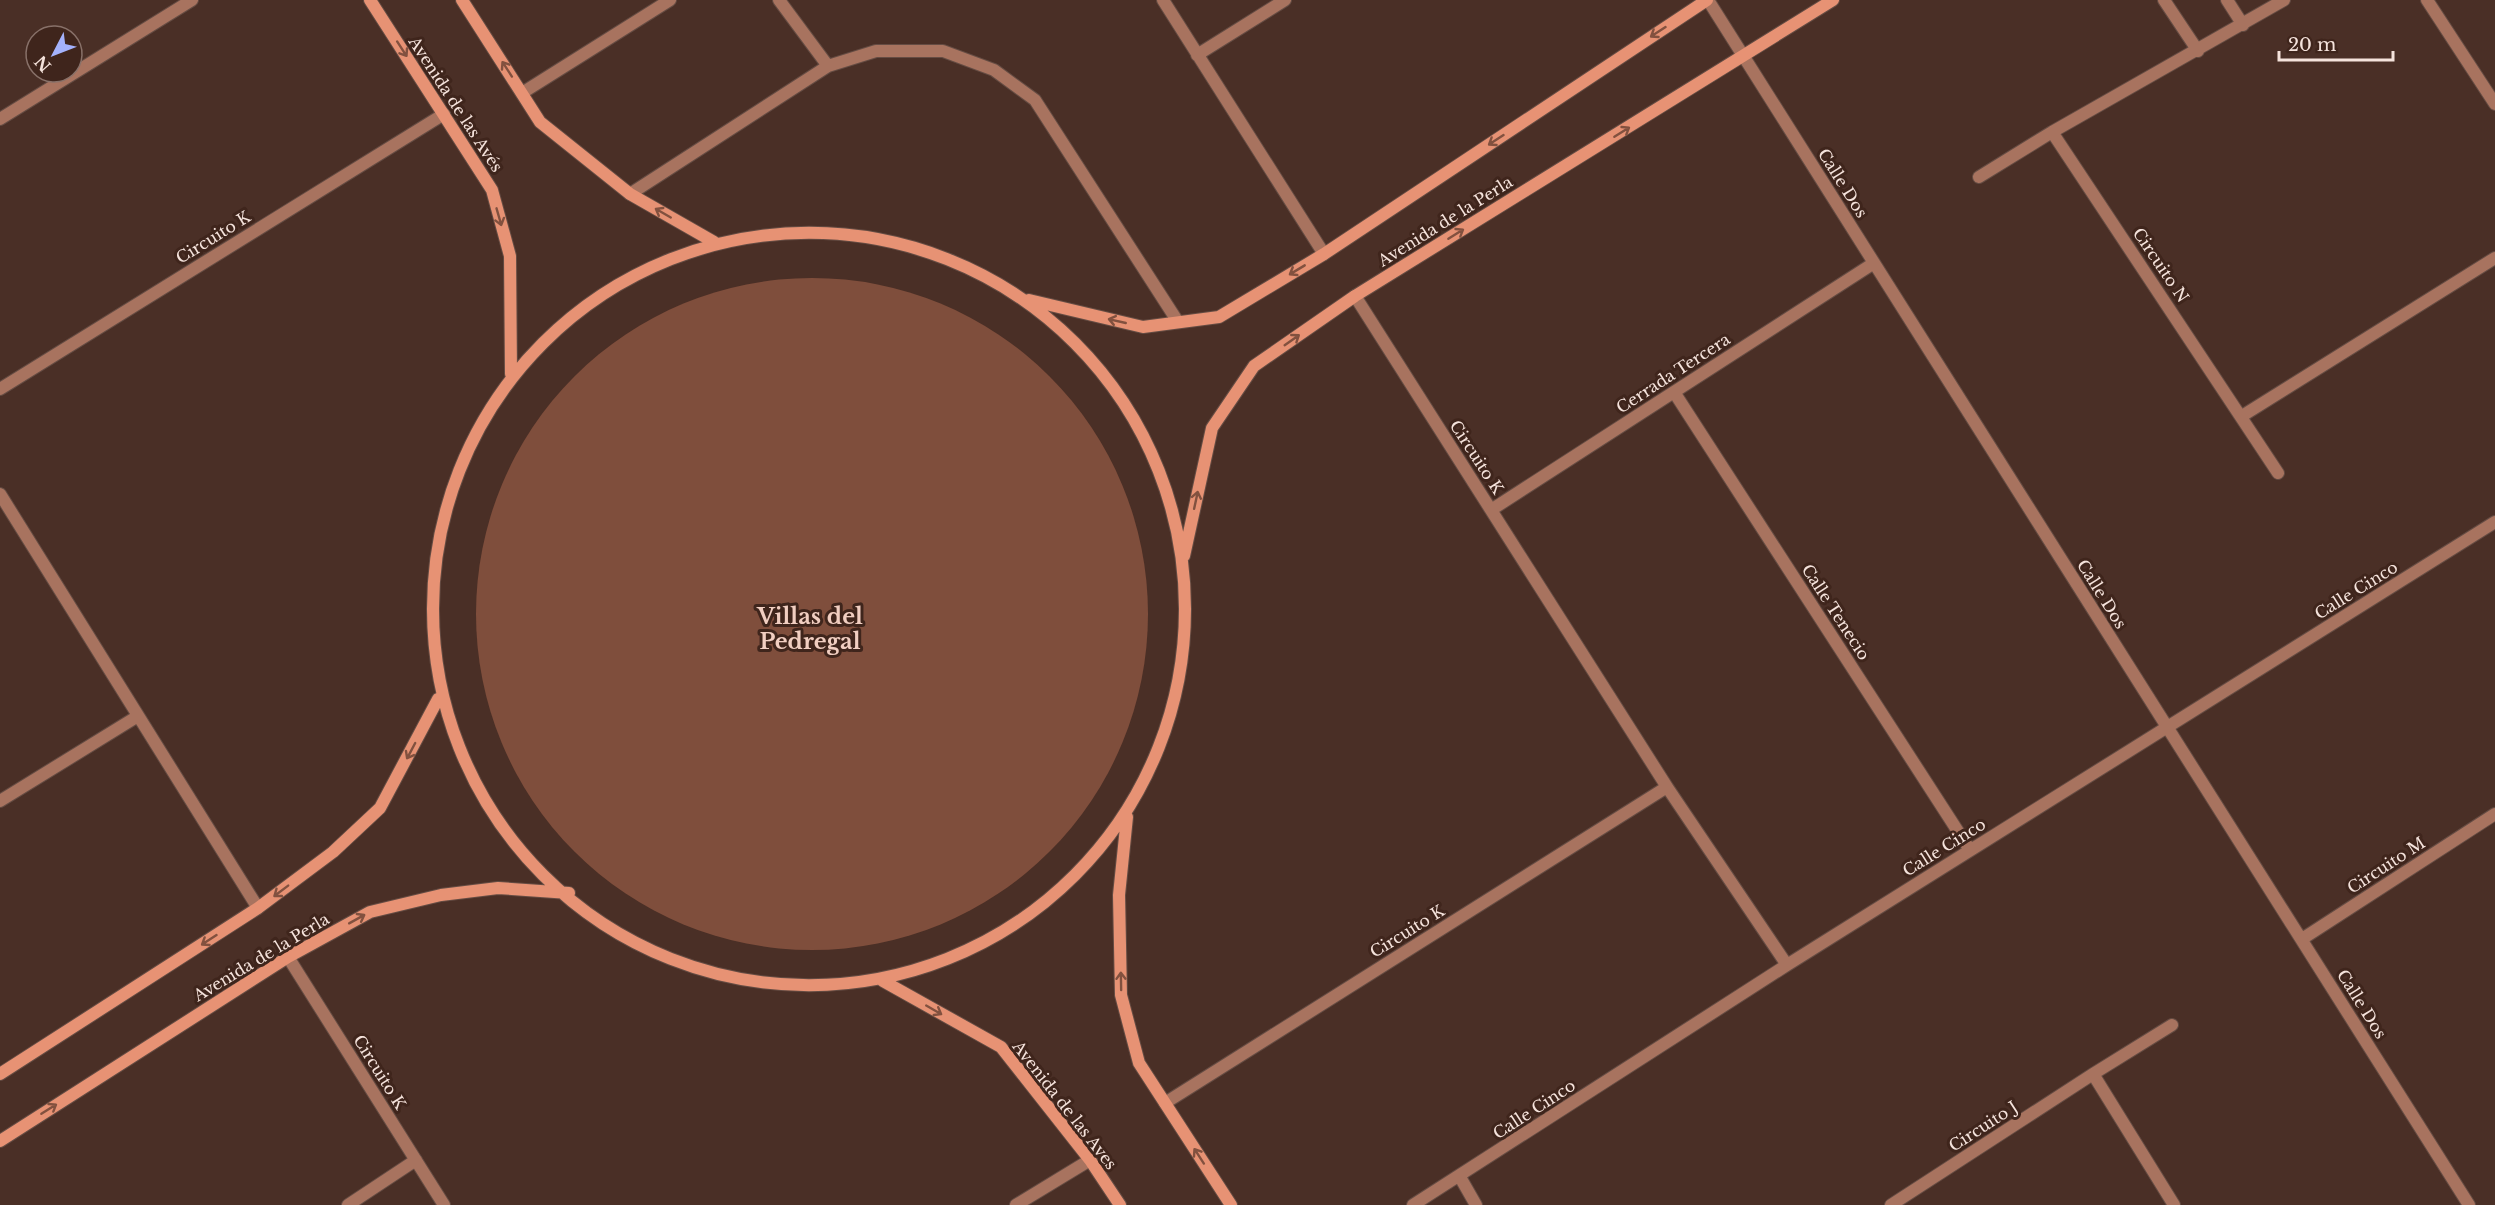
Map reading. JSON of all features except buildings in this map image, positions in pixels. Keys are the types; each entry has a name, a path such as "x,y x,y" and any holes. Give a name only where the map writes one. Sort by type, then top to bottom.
{"street":[{"path":"0,119 192,0"},
{"name":"Avenida de las Avés","path":"370,0 492,190 510,256 511,374"},
{"path":"462,0 540,122 630,194 714,242"},
{"path":"522,93 670,0"},
{"path":"778,0 828,66"},
{"path":"1162,0 1324,254"},
{"path":"1197,55 1285,0"},
{"path":"1026,300 1101,370 1155,458 1184,557 1186,648 1167,736 1127,817 1062,893 978,949 883,981 803,987 724,977 647,950 569,893 520,852 475,784 438,699 431,621 438,534 465,450 511,374 601,291 714,242 822,231 928,250 1026,300 1143,327 1219,317 1324,254 1707,0"},
{"name":"Calle Dos","path":"1707,0 2469,1205"},
{"name":"Avenida de la Perla","path":"1184,557 1212,428 1254,366 1355,296 1833,0"},
{"path":"2164,0 2198,51"},
{"path":"2227,0 2243,25"},
{"path":"1979,177 2052,132 2284,0"},
{"path":"2427,0 2495,104"},
{"path":"630,194 828,66 876,51 943,51 994,70 1035,100 1178,322"},
{"name":"Circuito K","path":"0,389 444,114"},
{"name":"Circuito N","path":"2052,132 2278,473"},
{"path":"2242,416 2495,258"},
{"name":"Cerrada Tercera","path":"1491,510 1874,263"},
{"name":"Circuito K","path":"1355,296 1667,787 1787,965"},
{"name":"Calle Tenecio","path":"1674,392 1970,850"},
{"path":"0,494 258,908"},
{"name":"Calle Cinco","path":"1413,1205 1460,1177 1787,965 2168,729 2495,522"},
{"path":"0,1074 258,908 333,852 380,808 438,699"},
{"path":"0,801 138,716"},
{"name":"Circuito K","path":"1165,1103 1667,787"},
{"path":"1127,817 1119,895 1121,994 1139,1063 1231,1205"},
{"name":"Circuito M","path":"2302,939 2493,820"},
{"name":"Avenida de la Perla","path":"0,1141 288,957 370,912 441,895 498,888 569,893"},
{"name":"Circuito K","path":"288,957 444,1205"},
{"name":"Avenida de las Aves","path":"883,981 1000,1047 1090,1160 1120,1205"},
{"name":"Circuito J","path":"1891,1205 2172,1025"},
{"path":"2093,1074 2174,1205"},
{"path":"348,1205 416,1160"},
{"path":"1016,1205 1090,1160"},
{"path":"1460,1177 1476,1205"}],"shaded area":[{"path":"812,278 877,285 940,304 998,335 1049,377 1091,428 1122,486 1141,549 1148,614 1141,679 1122,742 1091,800 1049,851 998,893 940,924 877,943 812,950 747,943 684,924 626,893 575,851 533,800 502,742 483,679 476,614 483,549 502,486 533,428 575,377 626,335 684,304 747,285"}],"district":[{"name":"Villas del Pedregal","path":"810,628"}]}
